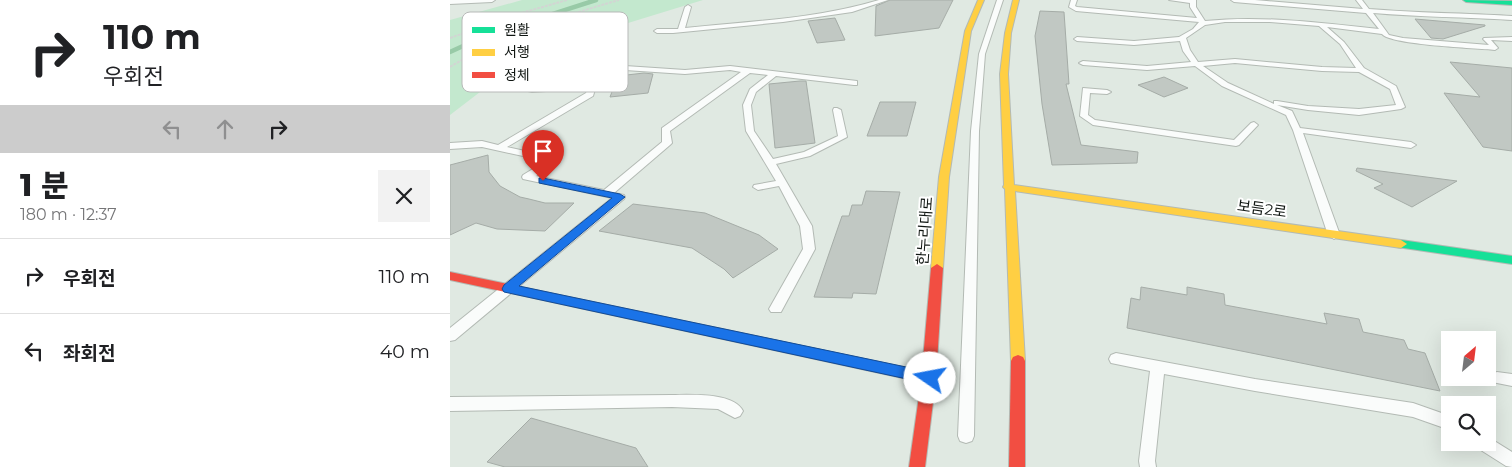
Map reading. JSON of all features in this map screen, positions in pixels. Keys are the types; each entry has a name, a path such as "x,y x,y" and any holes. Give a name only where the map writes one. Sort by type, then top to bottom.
{"street":[{"name":"한누리대로","path":"917,467 930,378 944,177 968,31 981,0"},
{"path":"1016,0 1008,33 1004,74 1008,187 1018,347 1017,467"},
{"path":"1466,0 1512,4"},
{"name":"보듬2로","path":"1008,187 1512,260"},
{"path":"450,276 930,378"}],"lane":[{"path":"450,2 492,0"},
{"path":"657,31 784,20 852,10 885,0"},
{"path":"966,436 975,130 982,54 1000,0"},
{"path":"1074,0 1072,7 1076,9 1202,22 1258,19 1384,32"},
{"path":"1172,0 1193,1 1193,7 1202,22"},
{"path":"1234,0 1368,11 1512,18"},
{"path":"1359,0 1387,36 1403,40 1495,48 1486,40 1496,38 1512,39"},
{"path":"681,30 688,7"},
{"path":"1076,39 1134,43 1182,39 1182,37 1202,22"},
{"path":"1254,99 1308,108 1359,112 1400,107 1393,88 1361,70 1342,43 1322,26"},
{"path":"1182,39 1183,44 1196,64 1238,92 1289,113 1297,130 1334,235"},
{"path":"1083,63 1147,68 1235,61 1322,69 1361,70"},
{"path":"628,68 685,72 730,68 854,83"},
{"path":"606,194 667,143 665,130 747,71"},
{"path":"774,74 753,91 747,105 750,131 806,226 810,249 776,309"},
{"path":"1108,92 1086,90 1084,116 1093,122 1236,143 1254,125"},
{"path":"499,148 590,92"},
{"path":"770,163 806,154 843,137 838,110"},
{"path":"1297,130 1411,145"},
{"path":"450,146 482,144 554,160 527,177 620,197 450,336"},
{"path":"758,187 781,183"},
{"path":"1116,359 1255,385 1413,410 1441,420"},
{"path":"1148,465 1158,367"},
{"path":"1497,378 1512,380"},
{"path":"450,404 672,401 720,403 735,411"},
{"path":"1496,451 1512,461"}],"path":[{"path":"525,12 567,0"},
{"path":"581,12 619,0"},
{"path":"450,38 462,34"},
{"path":"450,67 462,61"}],"green space":[{"path":"522,0 703,0 628,23 628,12 479,12"},
{"path":"462,17 462,92 480,92 450,115 450,20"}],"building":[{"path":"890,0 953,0 939,28 875,36 876,6"},
{"path":"1040,11 1064,12 1069,84 1066,84 1081,145 1138,152 1137,163 1052,165 1042,104 1035,36"},
{"path":"835,18 845,40 817,43 808,21"},
{"path":"1415,19 1485,26 1443,39 1431,38"},
{"path":"1450,62 1512,68 1512,151 1483,147 1444,93 1480,97"},
{"path":"653,74 648,93 610,97 612,92 628,92 628,75"},
{"path":"1164,77 1188,88 1164,97 1138,85"},
{"path":"806,81 815,143 775,148 769,84"},
{"path":"880,102 916,102 907,136 867,136"},
{"path":"488,155 489,172 500,186 520,197 545,203 574,203 545,231 497,229 476,223 450,235 450,165"},
{"path":"1357,168 1457,181 1412,207 1374,188 1383,184 1356,171"},
{"path":"866,191 900,192 876,294 853,293 852,298 814,297 842,216 849,216 852,205 862,205"},
{"path":"633,204 705,213 759,235 778,249 733,278 724,269 692,248 599,231"},
{"path":"1141,287 1187,295 1187,287 1224,294 1225,305 1327,324 1324,313 1359,319 1363,332 1404,340 1408,349 1425,353 1440,391 1127,328 1131,298 1140,300"},
{"path":"531,418 636,448 648,467 505,467 487,462"}],"waterway":[{"path":"559,12 596,0"},
{"path":"450,52 462,46"}],"traffic: fast":[{"path":"1466,0 1512,3"},
{"path":"1401,244 1512,260"}],"traffic: slow":[{"path":"937,268 944,177 968,31 981,0"},
{"path":"1016,0 1008,33 1004,74 1018,361"},
{"path":"1008,187 1401,244"}],"traffic: jam":[{"path":"917,467 929,378 937,268"},
{"path":"450,276 929,378"},
{"path":"1017,467 1018,361"}],"route":[{"path":"543,181 620,197 508,289 930,378"}]}
